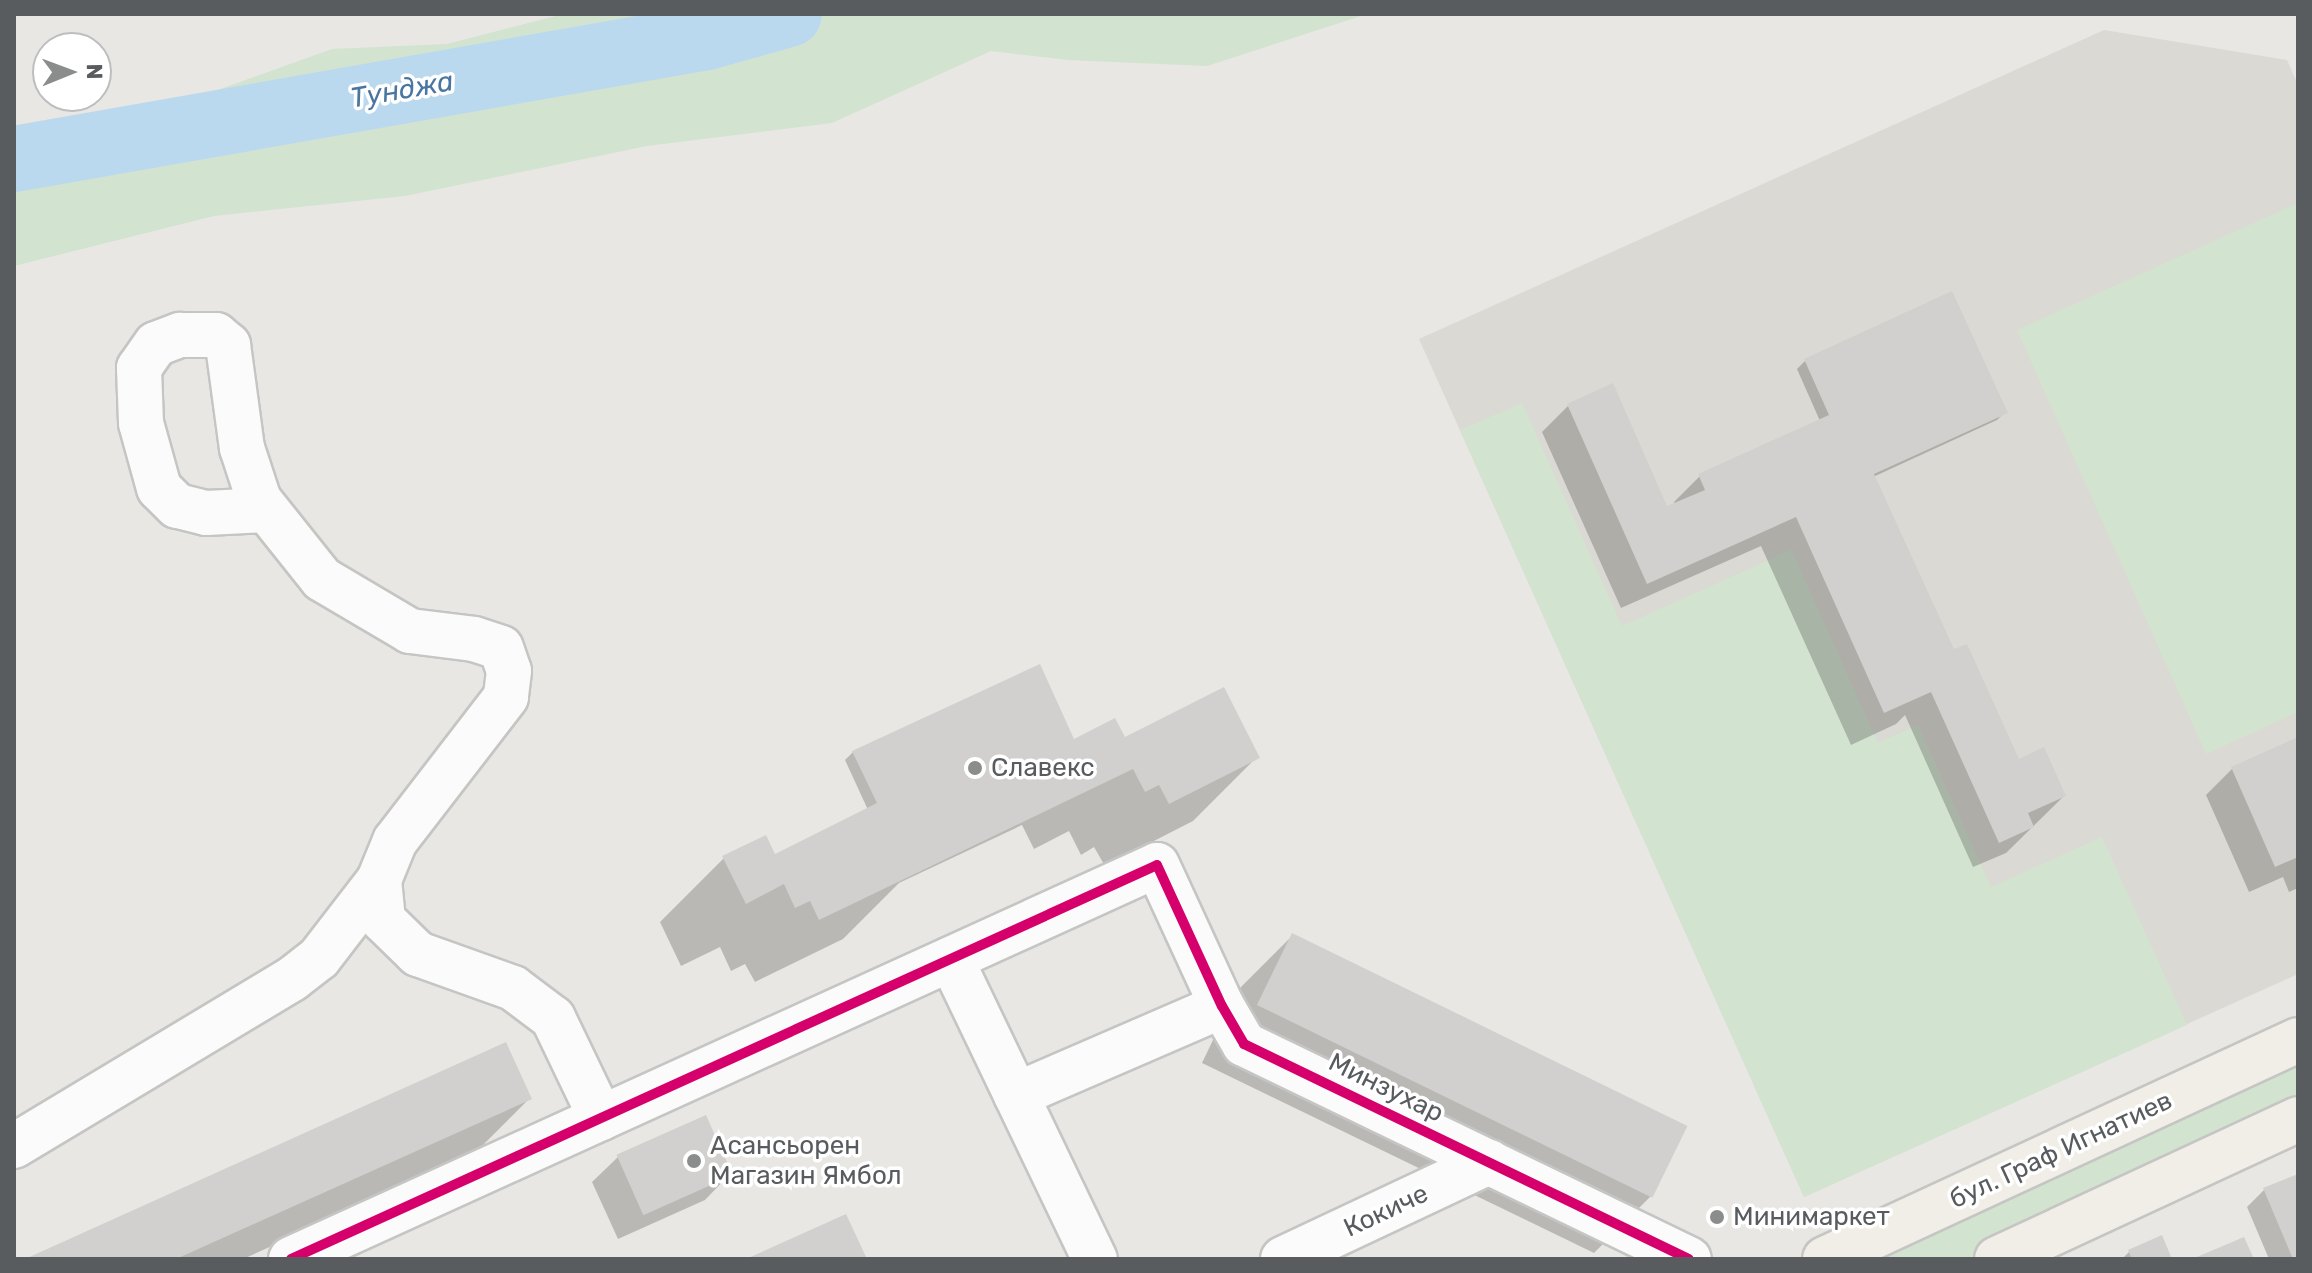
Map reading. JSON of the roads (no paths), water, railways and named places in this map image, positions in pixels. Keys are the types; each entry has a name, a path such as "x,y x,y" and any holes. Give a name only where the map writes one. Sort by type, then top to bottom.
{"main road":[{"name":"бул. Граф Игнатиев","path":"1825,1259 2298,1040"},
{"path":"1997,1259 2298,1119"}],"street":[{"path":"14,1146 292,979 319,958 379,880 395,841 506,697 509,671 501,648 474,639 410,631 322,579 266,510"},
{"name":"Минзухар","path":"951,959 1157,865 1222,1006 1244,1044 1689,1259"},
{"path":"379,880 383,920 418,954 513,988 553,1018 601,1118"},
{"path":"291,1259 951,959 1095,1259"},
{"path":"1016,1095 1222,1006"},
{"name":"Кокиче","path":"1283,1259 1489,1162"}],"waterway":[{"name":"Тунджа","path":"14,159 707,37 789,14"}],"place":[{"name":"Славекс","path":"975,768"},
{"name":"Асансьорен Магазин Ямбол","path":"694,1161"},
{"name":"Минимаркет","path":"1717,1217"}]}
